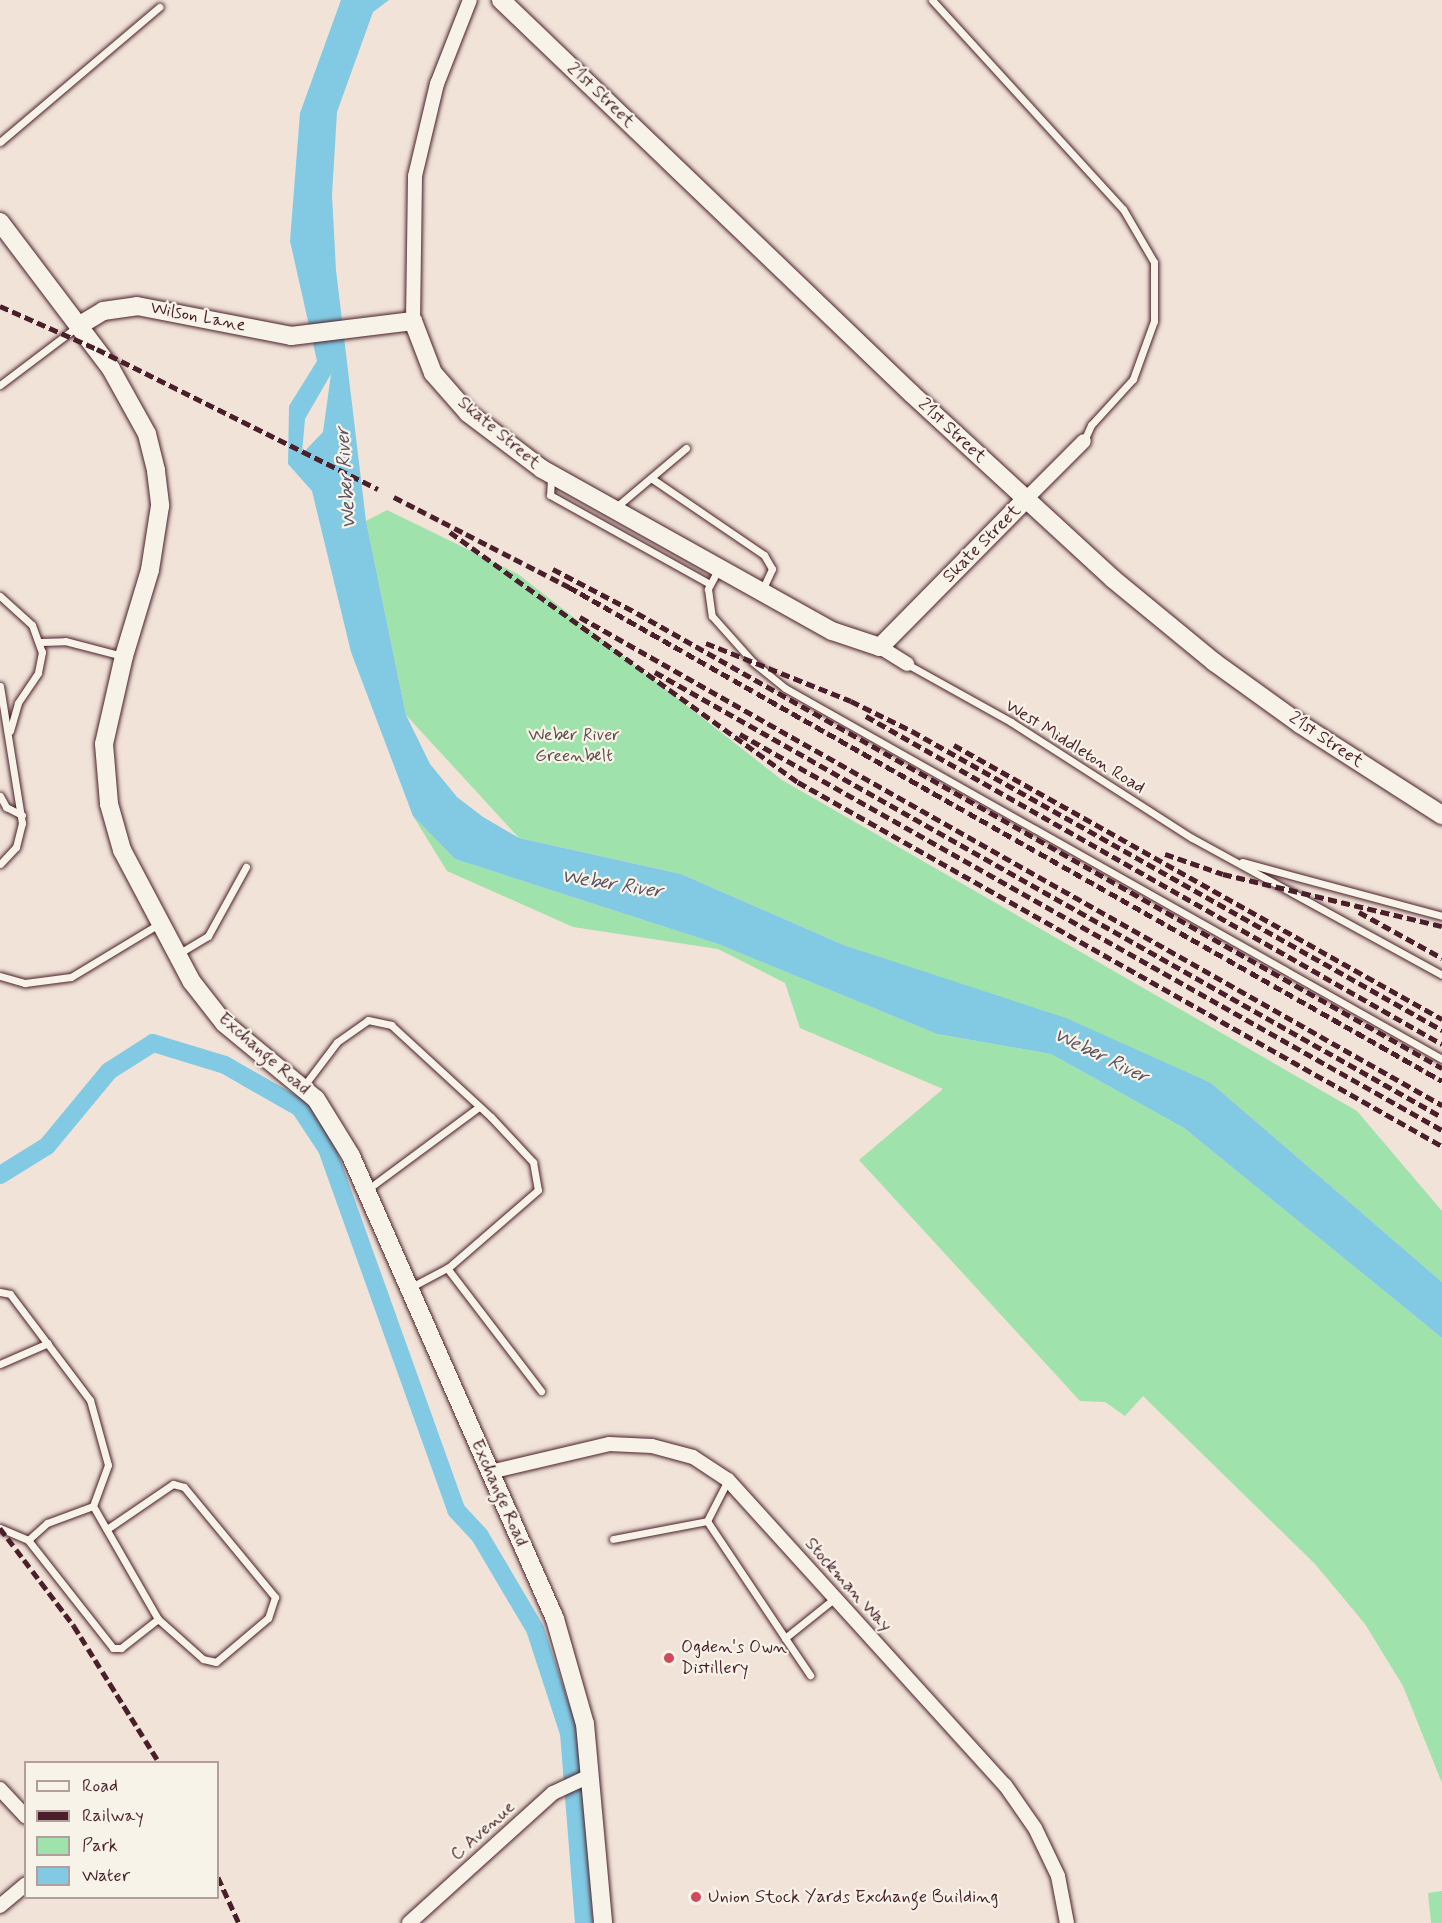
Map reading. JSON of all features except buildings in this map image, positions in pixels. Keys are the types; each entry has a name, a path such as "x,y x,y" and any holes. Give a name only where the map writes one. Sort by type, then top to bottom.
{"street":[{"name":"Skate Street","path":"471,0 437,84 415,176 413,321 433,373 468,413 552,475 832,631 880,647 907,664"},
{"name":"21st Street","path":"501,0 1025,500 1214,662 1300,724 1441,814"},
{"path":"0,222 80,325"},
{"name":"Wilson Lane","path":"80,325 103,311 136,306 291,336 413,321"},
{"name":"Exchange Road","path":"80,325 111,369 147,434 156,471 160,506 150,570 124,656 104,744 109,804 122,850 176,955 224,1023 302,1088 321,1108 351,1156 555,1619 585,1724 603,1923"},
{"name":"Skate Street","path":"880,647 1084,441"},
{"name":"Stockman Way","path":"490,1472 609,1444 652,1446 693,1458 728,1480 1005,1785 1029,1819 1058,1876 1067,1923"},
{"name":"C Avenue","path":"409,1923 554,1793 588,1776"},
{"path":"0,1789 24,1815"},
{"path":"0,1906 24,1886"}],"lane":[{"path":"932,0 1123,209 1154,262 1154,321 1133,379 1091,425 1084,441"},
{"path":"0,142 159,7"},
{"path":"0,385 80,325"},
{"path":"613,509 686,448"},
{"path":"552,475 550,495 710,584"},
{"path":"651,478 764,555 772,569 761,592"},
{"path":"719,568 710,584 708,607 717,624 753,662 785,688 1442,1059"},
{"path":"0,596 32,625 41,642 41,662 18,703 10,743"},
{"path":"41,642 65,641 124,656"},
{"name":"West Middleton Road","path":"907,664 1011,722 1226,857 1294,891 1442,975"},
{"path":"0,686 22,815 19,840 0,864"},
{"path":"0,796 6,807 22,815"},
{"name":"West Middleton Road","path":"1226,857 1442,916"},
{"path":"176,955 208,936 246,867"},
{"path":"0,976 25,983 71,977 159,924"},
{"path":"302,1088 337,1042 368,1020 391,1025 479,1107 533,1162 538,1190 447,1268 409,1288"},
{"path":"366,1191 479,1107"},
{"path":"447,1268 541,1391"},
{"path":"0,1292 10,1294 90,1400 108,1466 93,1506 46,1523 28,1540"},
{"path":"0,1364 48,1343"},
{"path":"707,1521 728,1480"},
{"path":"93,1506 106,1529 158,1619 203,1659 216,1662 268,1618 274,1597 184,1487 173,1484 106,1529"},
{"path":"613,1539 707,1521"},
{"path":"707,1521 810,1675"},
{"path":"0,1528 28,1540 113,1648 121,1648 158,1619"},
{"path":"785,1638 835,1598"}],"green space":[{"name":"Weber River Greenbelt","path":"387,510 518,574 782,780 1357,1111 1442,1211 1442,1282 1211,1083 846,946 681,874 519,838 406,715 366,521"},
{"path":"413,816 455,859 718,944 937,1034 1051,1054 1184,1128 1442,1338 1442,1783 1403,1686 1365,1624 1315,1564 1143,1396 1125,1416 1105,1402 1080,1401 859,1160 943,1089 800,1028 785,983 718,949 573,927 447,871"},
{"path":"1442,1891 1442,1923 1431,1923 1428,1893"}],"water":[{"name":"Weber River","path":"341,0 389,0 373,12 337,112 332,195 336,270 366,521 406,715 430,764 457,797 483,817 519,838 681,874 846,946 1066,1018 1211,1083 1442,1282 1442,1338 1184,1128 1051,1054 937,1034 718,944 455,859 413,816 351,652 312,491 288,464 289,406 317,361 290,241 300,113","holes":["331,374 323,432 302,454 305,419"]}],"waterway":[{"path":"0,1175 47,1146 109,1071 153,1043 225,1065 300,1108 327,1149 456,1510 480,1536 535,1629 569,1733 584,1923"}],"railway":[{"path":"0,306 97,349 378,489"},
{"path":"394,497 569,587 1442,1081"},
{"path":"450,532 798,782 1442,1146"},
{"path":"553,569 637,613 1442,1068"},
{"path":"580,617 1442,1105"},
{"path":"706,643 851,701 912,731 1442,1030"},
{"path":"655,672 1442,1117"},
{"path":"866,716 1442,1044"},
{"path":"740,734 1442,1130"},
{"path":"954,745 1442,1019"},
{"path":"1165,854 1223,874 1442,926"},
{"path":"1359,912 1442,958"},
{"path":"0,1528 74,1626 158,1761"},
{"path":"219,1879 239,1923"}],"place":[{"name":"Ogden's Own Distillery","path":"669,1658"},
{"name":"Union Stock Yards Exchange Building","path":"696,1897"}]}
